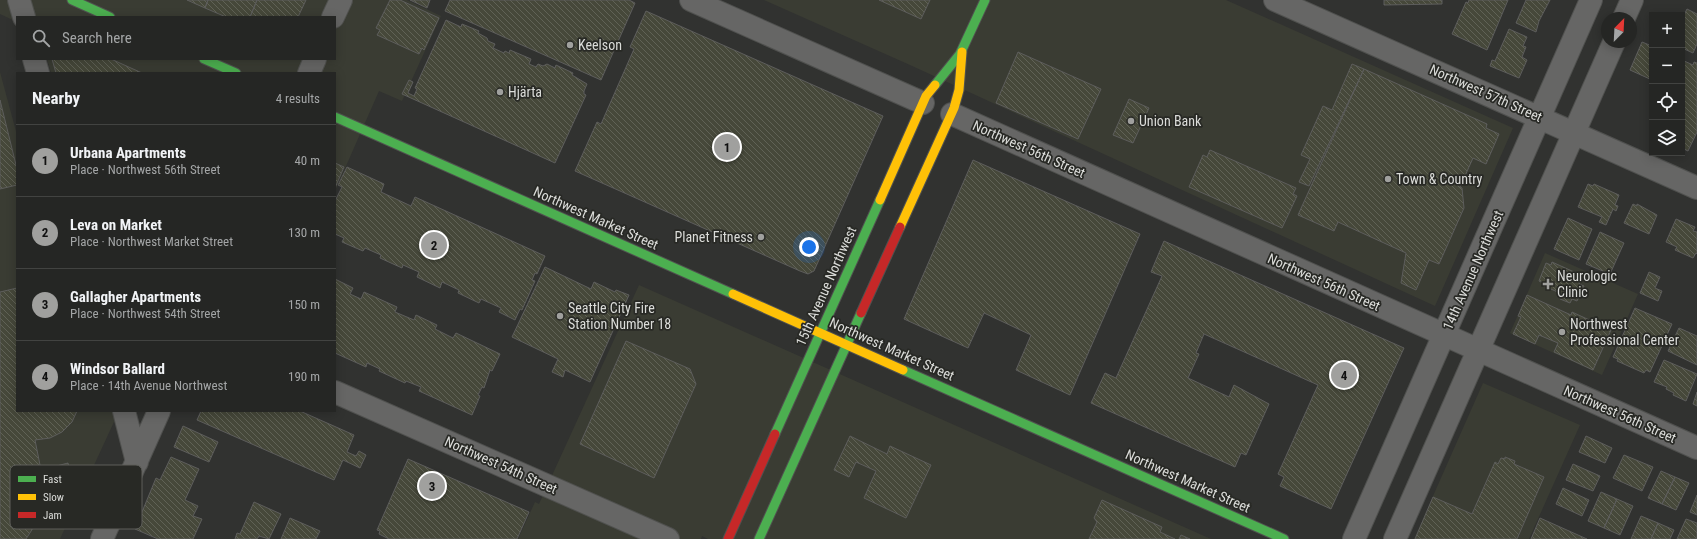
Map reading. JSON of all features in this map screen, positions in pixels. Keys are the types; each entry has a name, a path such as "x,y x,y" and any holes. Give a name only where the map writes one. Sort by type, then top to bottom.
{"main road":[{"path":"72,0 108,16"},
{"name":"15th Avenue Northwest","path":"728,539 923,103 934,84 951,68 962,52 986,0"},
{"name":"15th Avenue Northwest","path":"759,539 952,114 959,90 962,52"},
{"path":"206,60 234,72"},
{"name":"Northwest Market Street","path":"336,117 1284,539"}],"street":[{"path":"19,0 24,16"},
{"path":"333,16 341,0"},
{"path":"691,0 923,103"},
{"name":"Northwest 57th Street","path":"1275,0 1697,188"},
{"name":"14th Avenue Northwest","path":"1354,539 1591,0"},
{"path":"1627,12 1632,0"},
{"path":"1395,539 1611,48"},
{"path":"34,60 38,72"},
{"path":"308,72 314,60"},
{"name":"Northwest 56th Street","path":"952,114 1444,336 1697,448"},
{"name":"Northwest 54th Street","path":"336,392 668,539"},
{"path":"124,412 137,462"},
{"path":"136,465 159,412"},
{"path":"102,539 107,529"}],"shaded area":[{"path":"0,0 407,0 441,16 402,101 379,91 336,189 336,72 51,72 47,60 336,60 336,16 16,16 16,22 0,14"},
{"path":"764,0 1226,0 1513,128 1435,306 910,65"},
{"path":"0,72 16,131 16,412 119,412 94,465 10,465 10,529 65,529 60,539 0,539"},
{"path":"1545,253 1638,294 1602,375 1510,333"},
{"path":"639,285 1211,539 708,539 702,536 701,539 518,539 535,502 539,504"},
{"path":"1483,383 1580,425 1529,539 1414,539"}],"building":[{"path":"187,0 208,0 205,8"},
{"path":"208,0 257,0 250,16 224,16 205,8"},
{"path":"257,0 306,0 298,16 250,16"},
{"path":"390,0 400,0 439,18 424,50 422,48 419,54 377,35 380,30 376,28"},
{"path":"410,0 430,0 427,8"},
{"name":"Keelson","path":"450,0 629,0 635,3 601,80 445,11"},
{"path":"879,0 930,0 921,19"},
{"path":"1384,0 1442,0 1442,4 1384,5"},
{"path":"1469,0 1508,0 1487,50 1452,34 1466,2 1468,3"},
{"path":"1526,0 1550,0 1539,21 1536,32 1516,23"},
{"path":"1687,9 1697,14 1697,44 1693,53 1685,49 1685,13"},
{"path":"646,11 883,116 814,271 808,274 800,271 575,171 597,122 601,124 634,49 630,47"},
{"name":"Hjärta","path":"446,20 461,27 462,24 479,31 478,33 487,38 488,41 495,44 493,48 504,53 505,51 509,53 510,50 531,59 529,64 536,67 538,64 543,66 547,64 555,68 556,65 573,73 572,75 587,84 584,91 584,94 586,95 555,163 402,94 409,80 413,82 408,93 414,96 417,89 415,88"},
{"path":"1509,29 1527,37 1523,46 1526,47 1522,57 1527,60 1519,78 1490,66 1492,60 1495,61"},
{"path":"1642,42 1649,45 1649,79 1630,70"},
{"path":"1018,52 1101,89 1078,139 996,103"},
{"path":"52,60 113,60 140,72 56,72"},
{"path":"1685,61 1693,65 1694,62 1697,63 1697,132 1688,151 1685,150"},
{"path":"1352,64 1364,69 1309,186 1299,182 1310,159 1301,155 1323,106 1332,110"},
{"name":"Town & Country","path":"1364,69 1487,124 1486,128 1499,134 1486,164 1473,158 1460,187 1462,188 1464,208 1439,264 1429,260 1416,290 1401,283 1406,253 1338,222 1334,231 1298,215"},
{"name":"Union Bank","path":"1129,99 1149,108 1133,143 1113,135"},
{"path":"0,100 16,165 16,185 0,189"},
{"path":"1210,150 1296,188 1293,194 1297,196 1282,228 1189,187 1203,155 1207,157"},
{"path":"973,160 1140,234 1070,395 1016,370 1031,335 984,313 968,348 904,319"},
{"path":"336,163 344,167 336,186"},
{"path":"347,167 384,184 381,192 411,206 415,197 545,256 537,274 535,273 532,280 535,281 522,310 520,309 515,320 499,312 501,308 481,299 479,303 458,293 459,290 442,282 440,288 417,277 419,272 403,265 402,268 380,258 381,255 365,248 363,251 342,242 344,238 336,234 336,199 342,187 338,185"},
{"path":"1588,184 1593,186 1594,184 1619,195 1615,205 1618,206 1616,211 1613,209 1606,225 1599,222 1602,217 1578,207"},
{"path":"1633,204 1637,206 1637,204 1657,215 1649,234 1624,223"},
{"path":"1568,218 1592,229 1579,260 1554,249"},
{"path":"1676,219 1695,227 1693,231 1697,232 1697,254 1696,253 1693,258 1675,250 1677,247 1666,242"},
{"path":"1600,232 1624,243 1610,274 1586,264"},
{"path":"1164,241 1404,348 1331,509 1280,486 1284,477 1278,474 1318,385 1204,334 1196,353 1199,354 1188,378 1229,397 1234,385 1269,404 1246,455 1241,453 1235,467 1091,403 1105,373 1116,378 1162,276 1151,272"},
{"path":"1552,262 1583,276 1579,284 1584,286 1577,301 1572,299 1570,303 1560,299 1562,294 1542,285 1543,283 1539,281 1546,263 1551,265"},
{"path":"545,267 591,289 594,282 615,292 616,290 629,295 590,382 565,370 563,377 552,372 558,359 512,337"},
{"path":"1649,272 1660,277 1655,288 1662,291 1658,301 1640,293"},
{"path":"336,280 353,288 350,294 361,299 364,292 397,307 395,312 414,320 416,315 437,325 435,329 453,338 456,333 500,354 492,371 490,370 484,388 482,387 478,395 480,396 472,415 419,391 421,387 406,381 405,383 379,371 380,369 367,363 366,367 336,353"},
{"path":"16,288 16,412 77,412 72,422 62,432 50,438 35,440 40,465 10,465 10,529 32,529 26,539 0,539 0,292"},
{"name":"Northwest Professional Center","path":"1527,295 1571,315 1572,312 1611,330 1593,370 1554,352 1558,343 1539,335 1535,344 1513,334 1521,317 1518,316"},
{"path":"1635,308 1672,324 1650,372 1646,370 1644,373 1617,361 1618,359 1613,357"},
{"path":"1679,328 1697,336 1697,365 1668,351"},
{"path":"626,341 690,369 696,384 654,478 580,444"},
{"path":"1664,360 1697,374 1686,401 1673,395 1674,393 1666,389 1667,387 1654,382"},
{"path":"1697,392 1697,406 1693,404"},
{"path":"201,412 302,412 354,435 347,452 356,456 359,451 366,455 360,468 343,460 334,480 197,420"},
{"path":"183,426 218,442 209,462 174,447"},
{"path":"850,436 887,454 890,446 931,465 906,518 864,498 876,471 856,462 849,477 834,470"},
{"path":"1586,436 1612,448 1605,463 1579,452"},
{"path":"1624,455 1653,467 1642,491 1613,478"},
{"path":"171,457 199,469 185,500 198,506 193,516 202,519 193,539 158,539 135,529 142,529 142,512 156,478 160,480"},
{"path":"1505,457 1515,461 1514,464 1544,477 1517,539 1415,539 1433,497 1472,514 1495,462 1498,464 1501,458 1505,459"},
{"path":"408,459 529,512 517,539 389,539 379,534 380,531 377,530"},
{"path":"1573,464 1600,476 1593,491 1566,480"},
{"path":"1661,471 1675,477 1662,504 1648,498"},
{"path":"1675,477 1689,483 1676,510 1662,504"},
{"path":"1563,488 1589,500 1582,516 1556,504"},
{"path":"1601,492 1617,499 1604,528 1588,521"},
{"path":"1697,495 1697,515 1690,512"},
{"path":"1617,499 1633,506 1620,535 1604,528"},
{"path":"1102,500 1162,527 1160,532 1175,539 1089,539 1097,522 1094,518"},
{"path":"254,502 281,514 269,539 259,536 257,539 235,539 237,533 240,534"},
{"path":"1641,516 1658,523 1651,539 1631,539"},
{"path":"290,518 320,531 316,539 281,539"},
{"path":"1540,518 1587,539 1531,539"},
{"path":"1686,519 1697,523 1697,539 1677,539"},
{"path":"1658,523 1674,530 1670,539 1651,539"},
{"path":"1181,535 1190,539 1179,539"}],"traffic: fast":[{"path":"72,0 108,16"},
{"path":"935,85 960,54 985,0"},
{"path":"206,60 234,72"},
{"path":"336,117 733,294"},
{"path":"775,434 880,200"},
{"path":"759,539 861,313"},
{"path":"903,370 1284,539"}],"traffic: slow":[{"path":"900,227 954,108 959,90 962,52"},
{"path":"880,200 926,96 935,85"},
{"path":"733,294 903,370"}],"traffic: jam":[{"path":"861,313 900,227"},
{"path":"728,539 775,434"}],"place":[{"name":"Keelson","path":"570,45"},
{"name":"Hjärta","path":"500,92"},
{"name":"Union Bank","path":"1131,121"},
{"name":"Urbana Apartments","path":"727,147"},
{"name":"Town & Country","path":"1388,179"},
{"name":"Planet Fitness","path":"761,237"},
{"name":"Leva on Market","path":"434,245"},
{"name":"Neurologic Clinic","path":"1548,284"},
{"name":"Seattle City Fire Station Number 18","path":"560,316"},
{"name":"Northwest Professional Center","path":"1562,332"},
{"name":"Windsor Ballard","path":"1344,375"},
{"name":"Gallagher Apartments","path":"432,486"}]}
